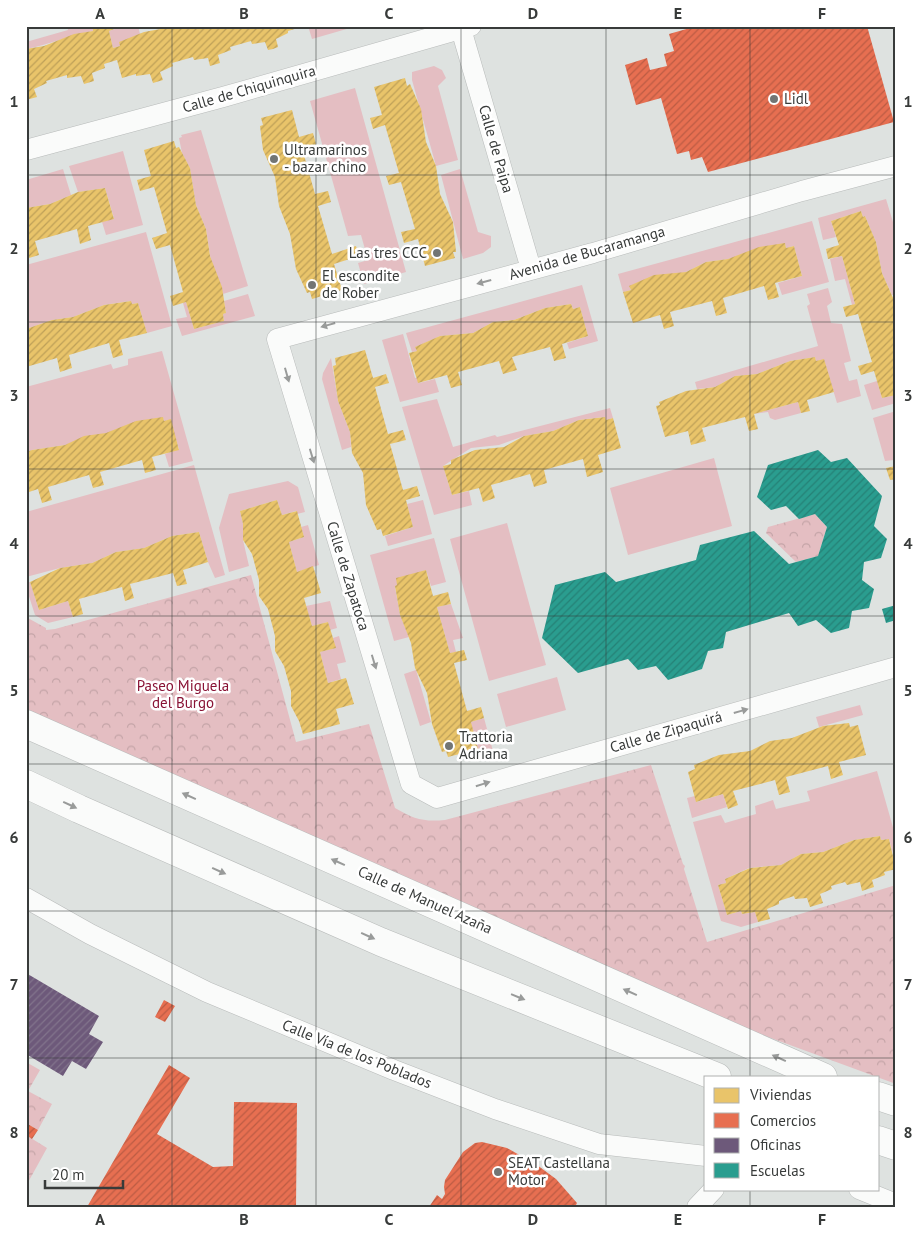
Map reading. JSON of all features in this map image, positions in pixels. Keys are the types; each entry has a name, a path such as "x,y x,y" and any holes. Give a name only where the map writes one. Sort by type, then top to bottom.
{"highway":[{"name":"Calle de Manuel Azaña","path":"26,724 822,1076"},
{"path":"26,784 380,942 715,1076"},
{"path":"880,1097 896,1102"},
{"path":"880,1141 896,1146"}],"street":[{"name":"Calle de Chiquinquira","path":"26,150 223,97 466,28"},
{"name":"Calle de Paipa","path":"466,28 531,269"},
{"name":"Avenida de Bucaramanga","path":"277,339 896,166"},
{"name":"Calle de Zapatoca","path":"277,339 411,784 436,798"},
{"name":"Calle de Zipaquirá","path":"436,798 896,667"},
{"name":"Calle Vía de los Poblados","path":"26,898 90,934 207,992 486,1106 599,1144 704,1156"},
{"path":"697,1207 713,1190"},
{"path":"861,1190 896,1204"}],"green space":[{"path":"67,26 89,26 90,29 93,28 93,31 26,49 26,42 68,30"},
{"path":"124,26 138,26 140,34 113,48 109,31"},
{"path":"308,26 357,26 312,39"},
{"path":"434,66 442,70 446,78 438,86 458,160 436,166 412,80 412,72"},
{"path":"355,88 406,272 364,284 358,263 368,260 361,235 348,236 310,101"},
{"path":"201,130 248,286 223,294 210,256 206,229 196,205 190,168 182,153 179,138 182,137 181,135"},
{"path":"123,151 143,225 106,235 102,222 114,218 105,188 78,192 69,166"},
{"path":"63,169 71,195 50,204 26,208 26,180"},
{"path":"460,169 478,232 491,236 491,247 483,253 463,259 441,175"},
{"path":"886,199 896,232 896,294 892,295 882,273 876,242 861,211 831,221 836,237 823,240 818,218"},
{"path":"812,221 829,282 782,295 778,283 802,276 794,246 786,248 785,244 728,259 706,262 686,272 630,287 631,290 623,292 618,274"},
{"path":"146,232 172,326 147,333 138,303 132,304 130,301 104,305 73,317 52,320 26,329 26,265"},
{"path":"842,256 855,304 852,305 845,279 835,281 830,259"},
{"path":"582,285 598,341 569,349 567,343 588,336 580,307 573,309 571,304 545,308 514,320 493,322 473,333 440,336 416,347 417,351 412,352 406,333"},
{"path":"828,288 832,302 827,306 831,323 842,324 851,361 844,363 849,381 857,379 861,396 837,403 824,360 816,361 815,357 790,361 757,374 735,376 715,387 697,389 695,382 818,346 807,306 810,304 807,294"},
{"path":"248,294 255,316 182,336 176,319 187,317 183,303 186,302 194,329 224,321 223,314 226,313 224,301"},
{"path":"403,334 415,378 417,378 419,383 435,379 439,392 400,402 382,340"},
{"path":"162,351 193,461 169,467 165,454 179,449 170,420 164,421 163,418 65,445 26,452 26,387 111,364 113,369 128,365 128,359"},
{"path":"331,358 338,401 350,432 351,447 342,450 322,379"},
{"path":"877,381 882,398 896,395 896,403 872,410 864,385"},
{"path":"437,399 453,447 495,435 497,437 610,408 613,418 606,420 604,417 579,420 553,431 524,436 499,445 471,448 443,466 452,495 469,491 472,505 434,515 402,407"},
{"path":"798,402 801,413 775,420 770,418 768,412 754,414"},
{"path":"896,411 896,438 893,439 896,448 896,465 894,460 885,461 873,418"},
{"path":"714,458 732,526 628,555 610,488"},
{"path":"194,465 225,575 215,578 199,532 172,536 144,548 116,552 92,563 60,568 26,577 26,512"},
{"path":"288,481 298,487 305,512 297,514 296,511 282,515 277,500 240,511 243,524 243,540 249,566 229,572 219,528 229,494"},
{"path":"423,500 432,534 388,546 385,536 413,527 407,504"},
{"path":"815,514 827,527 818,556 796,562 766,533 768,527"},
{"path":"507,523 546,665 489,681 450,539"},
{"path":"308,525 319,565 297,572 289,542 304,537 301,527"},
{"path":"434,538 446,582 431,586 426,570 395,587 400,615 409,637 394,641 370,555"},
{"name":"Paseo Miguela del Burgo","path":"251,575 296,742 369,724 395,808 419,819 431,821 445,820 651,765 685,866 684,869 707,942 896,885 896,1084 880,1078 880,1076 874,1076 716,1018 26,711 26,617 46,628 46,630"},
{"path":"26,582 30,582 39,610 68,601 73,617 48,623 35,615"},
{"path":"330,601 337,628 330,630 328,622 312,626 306,606"},
{"path":"451,604 463,638 453,640 456,652 450,653 437,607"},
{"path":"339,636 346,662 337,664 341,679 328,683 320,652 335,648 333,638"},
{"path":"416,670 431,722 420,726 404,674"},
{"path":"557,677 566,710 506,727 497,694"},
{"path":"860,705 863,715 819,727 816,717"},
{"path":"484,718 493,751 474,757 471,722"},
{"path":"877,771 896,838 896,864 889,839 881,840 880,836 854,840 823,852 801,854 781,865 749,868 725,879 726,883 718,885 727,915 741,911 742,914 755,912 758,922 741,927 721,921 693,822 721,815 725,823 756,814 755,806 773,800 776,809 810,801 807,791"},
{"path":"723,794 727,807 692,818 687,798 695,796 697,802"},
{"path":"26,1062 40,1070 28,1091 52,1104 38,1130 26,1123"},
{"path":"26,1135 47,1148 26,1186"}],"building: Viviendas":[{"path":"89,26 122,26 109,31 113,48 120,46 119,42 144,32 177,26 301,27 288,31 288,33 276,39 278,47 273,49 268,50 265,42 252,44 251,41 230,47 231,50 218,55 220,63 210,66 208,58 194,60 193,57 172,63 173,66 160,72 163,80 153,83 150,74 136,76 136,74 122,78 117,60 104,64 105,68 92,73 94,81 84,84 81,76 67,78 67,75 46,81 47,83 34,89 37,97 26,100 26,49 44,46 74,34 93,31 93,28 90,29"},
{"path":"405,78 407,86 410,84 421,109 426,142 436,166 440,194 453,222 456,252 453,252 455,258 425,266 418,239 404,243 401,232 415,229 401,182 389,185 386,176 399,173 385,125 373,129 370,118 382,115 374,87"},
{"path":"292,110 299,137 313,133 316,144 302,148 315,194 328,191 331,202 318,206 332,254 356,246 359,256 334,264 342,290 312,299 310,292 307,293 296,269 290,234 279,206 275,177 263,150 260,126 263,125 261,118"},
{"path":"174,141 176,148 179,147 190,168 196,205 206,229 210,256 222,287 226,313 223,314 224,321 194,329 186,302 173,306 170,296 183,292 170,245 156,249 152,238 167,233 154,187 140,191 137,180 151,176 144,150"},
{"path":"105,188 114,219 88,226 91,240 80,244 77,229 35,241 39,255 29,258 26,248 26,208 50,204 78,192"},
{"path":"861,211 876,242 882,273 894,300 896,318 896,395 882,398 874,371 861,375 858,366 872,362 858,314 846,317 843,307 855,304 842,256 828,259 826,249 839,245 831,221"},
{"path":"785,243 786,248 794,246 802,276 775,283 779,297 768,300 764,286 723,298 727,313 716,316 712,301 670,312 674,326 664,329 660,315 633,323 623,292 631,290 629,286 654,275 686,272 706,262 728,259 759,247"},
{"path":"131,301 132,304 138,303 147,333 119,340 123,355 113,358 109,343 69,355 72,368 60,372 57,358 26,367 26,329 52,320 73,317 104,305"},
{"path":"571,304 573,309 580,307 588,336 562,344 566,358 554,361 550,347 512,357 517,370 503,374 499,361 458,372 462,385 451,388 447,375 418,383 409,353 417,351 415,347 440,336 473,333 493,322 514,320 545,308"},
{"path":"365,350 373,378 386,374 389,383 375,387 388,434 403,430 406,440 390,444 403,490 417,486 420,496 406,500 413,527 383,536 381,529 377,530 366,505 363,473 352,453 350,432 338,401 333,366 336,365 335,358"},
{"path":"815,357 816,361 824,359 834,392 807,400 810,411 801,413 798,402 754,414 758,429 749,431 745,417 702,428 706,441 691,445 688,431 665,437 656,406 660,405 659,402 686,391 715,387 735,376 757,374 790,361"},
{"path":"163,417 164,421 171,419 179,450 152,457 156,470 145,473 142,460 100,472 104,485 93,488 89,475 48,487 52,500 42,503 38,489 26,493 26,452 65,445 84,436 106,433 136,421"},
{"path":"605,417 606,420 613,418 621,448 598,455 603,472 587,477 583,459 544,470 547,483 534,487 530,474 491,485 495,498 483,502 479,488 452,495 443,466 451,464 451,460 475,450 504,447 524,436 553,431 579,420"},
{"path":"896,466 896,479 890,480 886,468"},
{"path":"277,500 282,515 297,511 304,537 289,542 297,572 313,566 321,593 304,598 312,626 328,622 336,648 320,652 328,683 346,678 354,704 336,709 340,724 303,734 291,706 291,691 284,666 275,651 275,636 268,609 259,596 259,580 252,554 243,540 243,524 240,511"},
{"path":"199,532 208,562 183,570 187,584 177,586 173,573 130,584 134,598 125,601 122,587 79,599 83,614 73,617 68,601 39,610 30,582 60,568 92,563 116,552 144,548 172,536"},
{"path":"426,570 433,596 448,592 451,604 437,607 450,653 464,650 467,660 454,663 467,711 481,707 484,718 471,722 478,749 448,757 446,751 442,752 432,724 427,693 415,668 411,643 400,615 395,586 397,585 396,578"},
{"path":"849,723 850,727 858,725 866,755 839,762 843,775 831,779 828,766 786,777 790,792 779,795 775,780 733,791 738,805 728,809 723,794 696,802 688,772 695,769 694,765 719,755 750,751 770,741 792,738 823,726"},
{"path":"880,836 881,840 889,839 896,869 884,872 885,875 872,880 874,887 862,891 860,882 847,885 845,882 831,886 832,889 820,894 823,903 810,907 807,898 795,899 794,896 779,901 779,904 767,909 770,919 758,922 755,912 742,914 741,911 727,915 718,885 726,883 725,879 750,868 781,865 801,854 823,852 854,840"}],"building: Comercios":[{"name":"Lidl","path":"697,26 867,26 894,122 708,172 702,157 691,160 689,151 677,154 661,98 636,105 625,65 647,58 650,70 667,66 664,54 674,51 669,34"},
{"path":"164,1000 175,1006 165,1022 155,1017"},
{"path":"169,1065 190,1078 157,1134 213,1167 233,1166 234,1102 297,1103 296,1207 87,1207"},
{"path":"26,1123 38,1130 32,1139 26,1135"},
{"name":"SEAT Castellana Motor","path":"482,1142 507,1148 537,1165 556,1179 577,1203 575,1207 429,1207 437,1195 442,1199 445,1194 445,1180 463,1152 475,1143"}],"building: Oficinas":[{"path":"26,973 99,1016 89,1034 103,1042 86,1069 72,1061 63,1076 26,1054"}],"building: Escuelas":[{"path":"818,450 831,462 847,458 882,496 874,526 887,539 881,558 864,562 862,580 874,589 869,608 852,611 849,628 831,633 816,620 798,626 789,613 726,632 723,648 708,651 702,669 668,680 656,666 638,670 628,659 578,673 542,638 555,585 605,572 616,582 696,560 700,545 754,531 789,564 818,556 827,527 815,514 799,519 786,506 771,510 757,497 768,465"},
{"path":"896,605 896,620 886,623 882,609"}],"place":[{"name":"Lidl","path":"774,99"},
{"name":"Ultramarinos - bazar chino","path":"274,159"},
{"name":"Las tres CCC","path":"437,253"},
{"name":"El escondite de Rober","path":"312,285"},
{"name":"Trattoria Adriana","path":"449,746"},
{"name":"SEAT Castellana Motor","path":"498,1172"}]}
